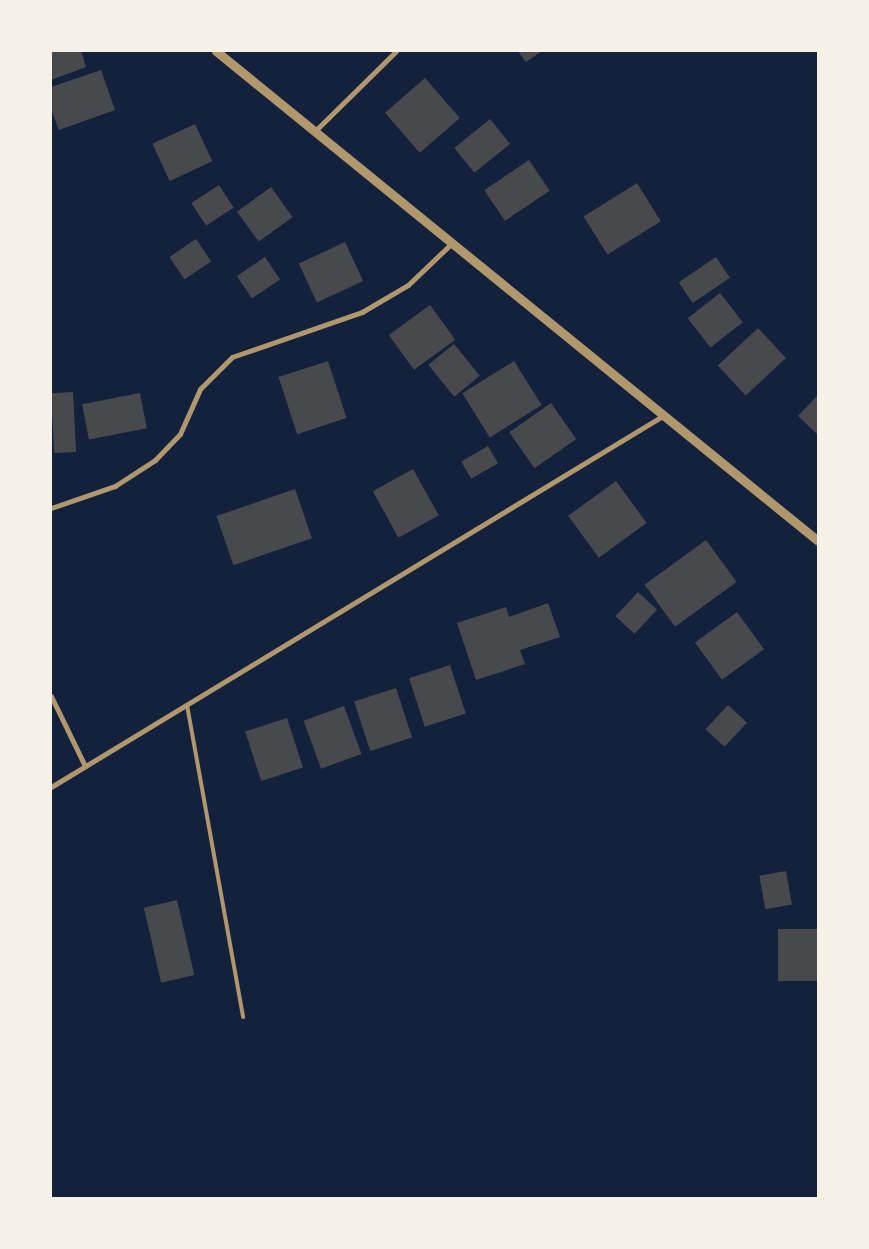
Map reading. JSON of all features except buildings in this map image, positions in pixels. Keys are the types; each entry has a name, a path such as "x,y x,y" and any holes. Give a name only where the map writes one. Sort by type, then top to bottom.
{"street":[{"path":"216,51 818,541"},
{"path":"314,131 396,51"},
{"path":"51,508 114,486 155,460 180,434 200,389 232,357 362,312 408,286 452,243"},
{"path":"51,787 664,415"},
{"path":"51,696 85,766"}],"lane":[{"path":"187,705 243,1017"}]}
